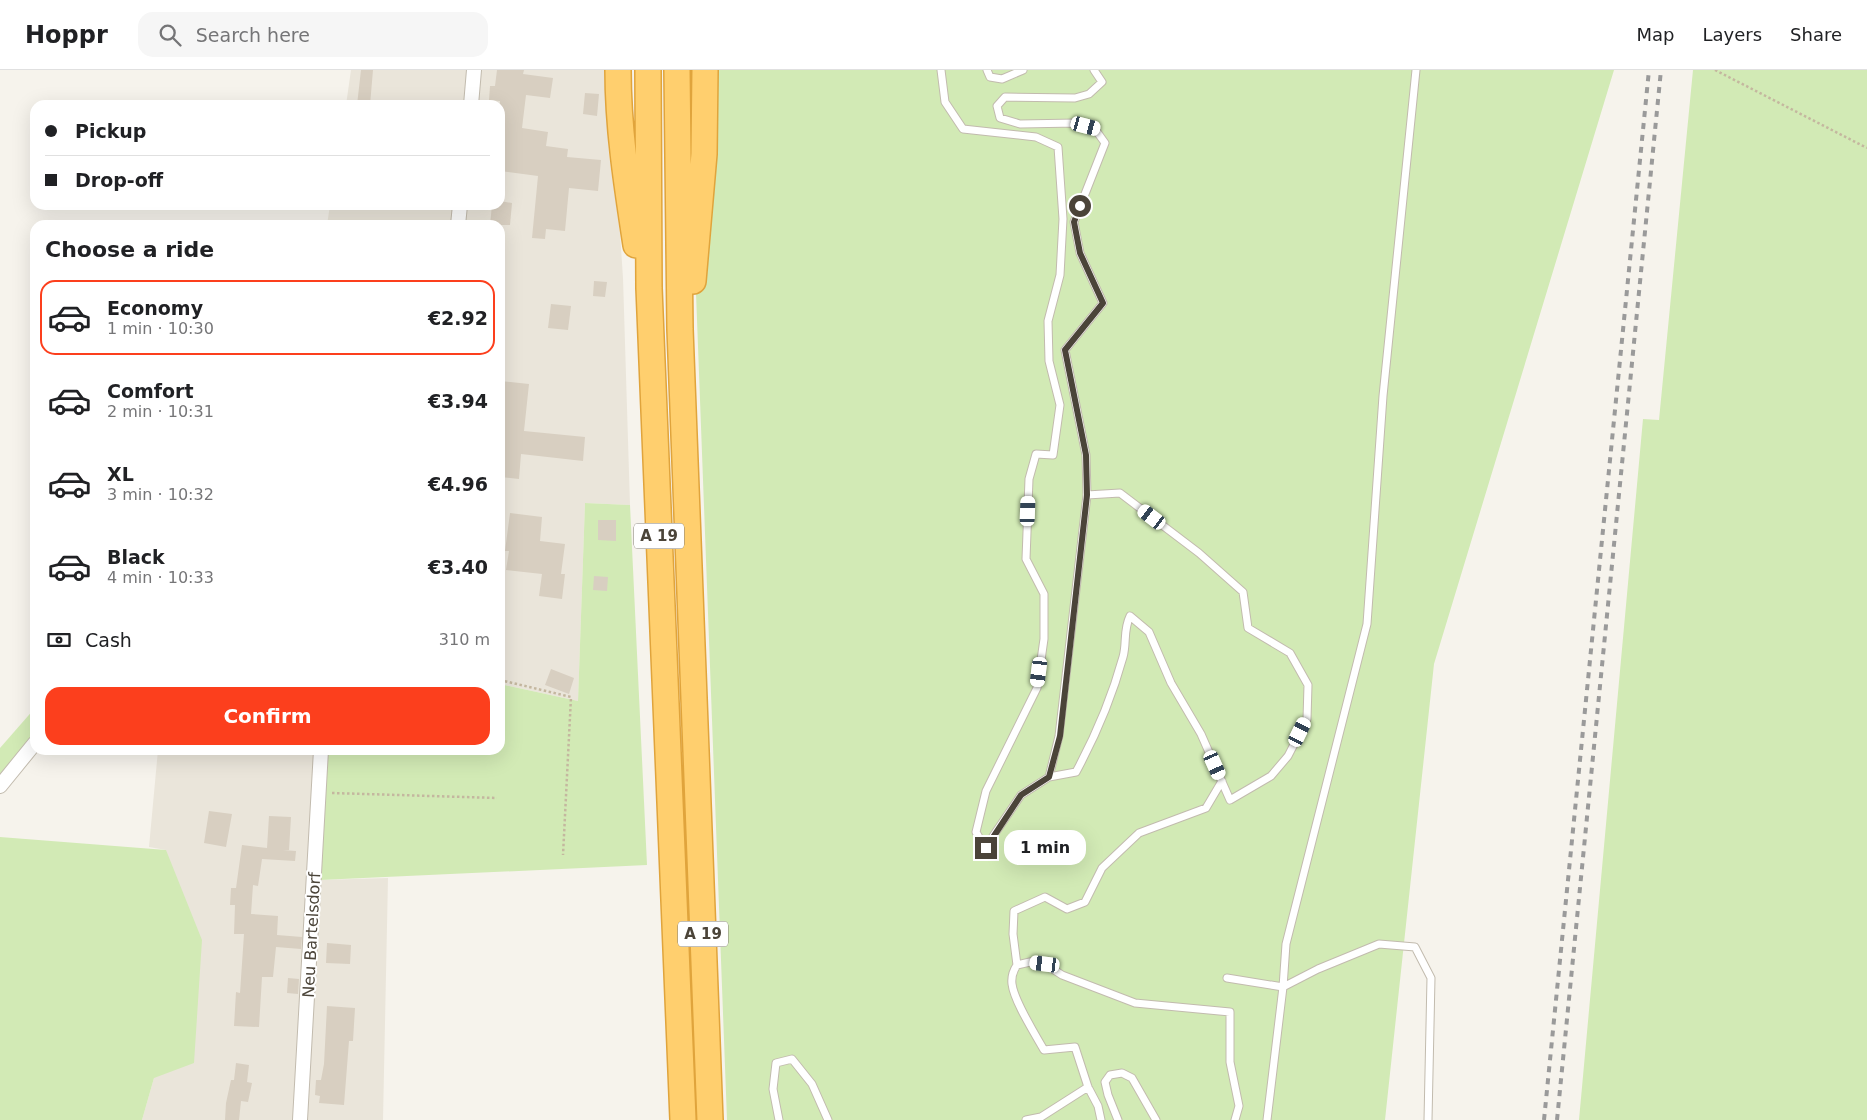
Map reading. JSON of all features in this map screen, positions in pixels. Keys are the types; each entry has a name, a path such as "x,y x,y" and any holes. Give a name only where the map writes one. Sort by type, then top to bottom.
{"highway":[{"path":"618,70 618,109 622,153 636,245 649,288"},
{"name":"A 19","path":"648,70 649,288 683,1120"},
{"name":"A 19","path":"677,70 680,329 710,1120"},
{"path":"680,329 692,294 704,154 705,70"}],"street":[{"path":"471,100 474,70"},
{"path":"0,786 30,749"},
{"name":"Neu Bartelsdorf","path":"300,1120 321,755"}],"lane":[{"path":"941,70 945,102 964,129 1036,137 1058,147 1063,219 1060,275 1048,321 1049,361 1060,405 1057,439 1053,456 1036,454 1030,479 1026,559 1044,594 1044,639 1037,688 986,792 976,832 986,848 1021,795 1049,777 1076,772 1095,737 1124,655 1125,626 1130,616 1149,632 1171,683 1201,734 1230,800 1271,776 1288,756 1307,719 1308,685 1290,653 1248,628 1243,592 1200,553 1120,493 1087,495"},
{"path":"988,70 990,77 1002,79 1023,70"},
{"path":"1049,777 1060,736 1087,495 1086,455 1065,350 1103,303 1080,253 1074,222 1105,143 1095,128 1076,123 1020,124 1000,118 998,106 1005,96 1075,98 1089,94 1102,82 1094,70"},
{"path":"1267,1120 1283,987 1286,944 1367,624 1382,396 1416,70"},
{"path":"1100,1120 1098,1106 1088,1086 1075,1046 1044,1050 1012,985 1012,974 1017,965 1013,934 1014,911 1045,897 1067,909 1085,902 1102,868 1139,833 1206,808 1222,781"},
{"path":"1227,978 1283,987 1318,968 1379,944 1415,948 1431,978 1428,1120"},
{"path":"1017,965 1030,962 1045,964 1062,975 1134,1003 1230,1012 1230,1062 1239,1106 1235,1120"},
{"path":"779,1120 773,1089 776,1063 792,1059 812,1084 828,1120"},
{"path":"1118,1120 1108,1095 1106,1082 1110,1075 1122,1073 1132,1078 1156,1120"},
{"path":"1026,1120 1041,1117 1088,1086"}],"path":[{"path":"1715,70 1867,148"},
{"path":"505,681 571,697 562,855"},
{"path":"318,792 497,798"}],"shaded area":[{"path":"351,70 604,70 609,155 620,233 623,278 630,505 585,503 578,701 505,685 505,220 328,220 329,210 505,210 505,100 347,100"},
{"path":"158,755 326,755 320,880 388,878 383,1120 142,1120 154,1078 166,850 149,847"}],"green space":[{"path":"714,70 1614,70 1434,664 1385,1120 727,1120 696,293"},
{"path":"1693,70 1867,70 1867,1120 1579,1120 1643,419 1659,420"},
{"path":"585,503 630,505 647,865 320,880 326,755 505,755 505,685 578,701"},
{"path":"30,714 30,738 0,774 0,748"},
{"path":"0,837 166,850 202,940 194,1063 154,1078 142,1120 0,1120"}],"building":[{"path":"361,70 373,70 370,100 358,100"},
{"path":"497,70 524,70 523,74 553,78 550,98 526,95 522,128 548,132 546,146 568,149 567,157 601,160 598,191 569,188 565,231 546,229 545,239 532,238 538,176 505,172 505,100 489,100 490,86 495,86"},
{"path":"585,93 599,94 597,116 583,114"},
{"path":"505,202 512,203 510,225 505,225 505,220 490,220 492,210 505,210"},
{"path":"594,281 607,282 605,297 593,296"},
{"path":"551,304 571,306 568,330 548,328"},
{"path":"505,382 529,384 524,431 585,437 583,461 521,454 519,479 505,478"},
{"path":"510,513 542,517 540,541 565,544 561,574 565,574 562,599 539,596 542,574 506,570 509,551 505,551"},
{"path":"598,520 616,520 616,541 598,540"},
{"path":"594,576 608,577 607,591 593,590"},
{"path":"551,669 574,678 569,694 545,685"},
{"path":"209,811 232,814 226,847 204,843"},
{"path":"269,816 291,817 289,850 283,850 296,851 295,861 262,859 258,886 253,885 251,914 278,916 277,935 302,937 301,949 276,947 273,977 262,977 259,1027 234,1026 236,992 240,993 244,934 234,934 235,905 230,905 231,888 236,888 242,845 267,848"},
{"path":"327,943 351,945 350,964 326,963"},
{"path":"288,978 299,979 298,994 287,993"},
{"path":"327,1006 355,1008 353,1041 349,1041 344,1105 319,1103 320,1096 315,1095 316,1080 321,1080 324,1064"},
{"path":"236,1063 249,1065 247,1082 252,1083 248,1102 241,1101 239,1120 225,1120 226,1103 231,1080 234,1080"}],"railway":[{"path":"1544,1120 1649,70"},
{"path":"1557,1120 1661,70"}],"route":[{"path":"986,848 1021,795 1049,777 1060,736 1087,495 1086,455 1065,350 1084,324 1103,303 1080,253 1074,222 1080,206"}]}
